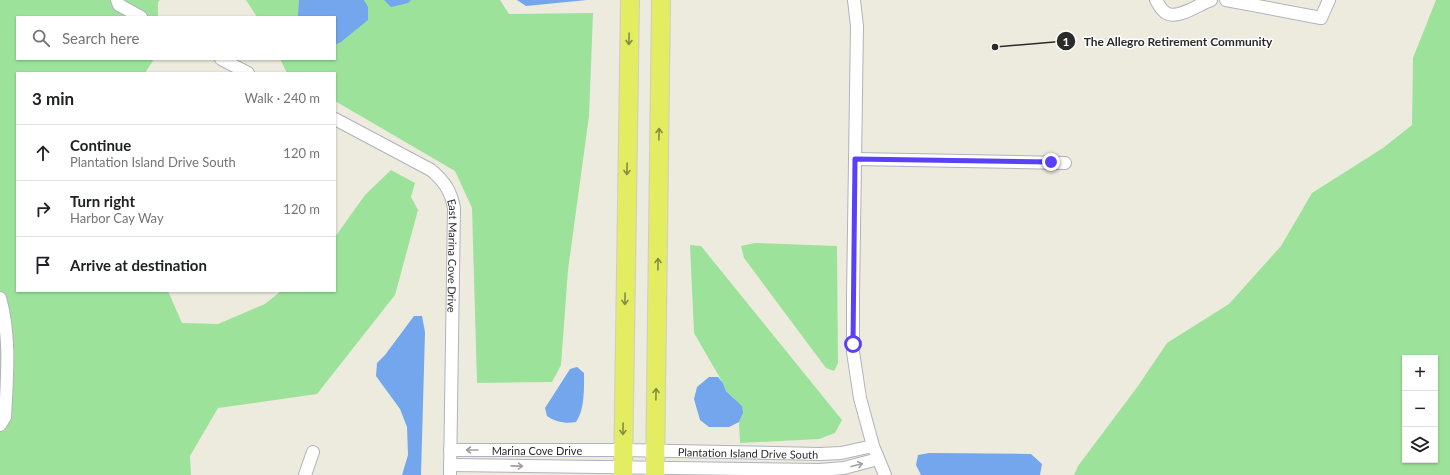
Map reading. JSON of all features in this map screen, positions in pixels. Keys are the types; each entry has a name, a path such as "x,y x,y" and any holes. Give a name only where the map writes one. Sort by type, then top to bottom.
{"main road":[{"path":"623,464 630,0"},
{"path":"655,464 661,0"}],"street":[{"path":"117,0 119,5 139,16"},
{"path":"854,0 857,26 853,352 860,398 873,446 885,475"},
{"path":"1156,0 1161,9 1170,15 1188,11 1211,0"},
{"path":"1226,0 1321,18 1329,0"},
{"path":"223,60 246,72"},
{"name":"East Marina Cove Drive","path":"336,120 431,170 447,186 452,197 454,208 450,462"},
{"path":"855,159 1065,162"},
{"path":"0,298 4,311 8,352 5,417 0,425"},
{"name":"Plantation Island Drive South","path":"623,464 655,464 820,454 873,446"},
{"path":"305,475 313,452"},
{"name":"Plantation Island Drive South","path":"623,464 820,470 844,468 878,459"},
{"name":"Marina Cove Drive","path":"450,462 623,464"},
{"name":"Marina Cove Drive","path":"450,462 623,464"}],"green space":[{"path":"0,0 160,0 158,2 158,16 16,16 16,60 153,60 146,72 16,72 16,292 168,292 182,323 218,324 265,304 280,292 336,292 336,236 365,195 391,170 415,183 411,197 418,210 395,295 317,394 218,408 190,456 191,475 0,475"},
{"path":"246,0 500,0 509,14 593,13 589,116 568,270 561,365 552,382 477,383 472,208 455,171 336,102 336,72 286,72 280,60 336,60 336,16 256,16"},
{"path":"1436,0 1450,0 1450,475 1074,475 1078,466 1138,386 1167,343 1229,304 1281,246 1312,193 1383,148 1412,125 1413,58"},
{"path":"755,243 837,246 838,363 834,371 826,368 744,258 741,246"},
{"path":"690,245 701,246 842,420 835,433 819,439 740,443 739,422 743,413 733,397 726,391 723,383 694,333"}],"water":[{"path":"299,0 364,0 368,7 368,20 336,44 336,16 298,16"},
{"path":"384,0 411,0 408,3 391,7"},
{"path":"517,0 587,0 526,6"},
{"path":"414,316 422,316 425,332 421,475 402,475 408,455 407,427 400,409 376,376 377,363 385,355"},
{"path":"577,367 584,373 583,398 579,417 576,422 572,423 554,420 547,416 545,408 570,369"},
{"path":"709,377 718,377 723,383 726,391 742,406 743,413 739,422 729,427 709,427 700,420 694,399 697,387"},
{"path":"929,453 1031,454 1042,464 1040,475 921,475 916,465 918,455"}],"place":[{"name":"The Allegro Retirement Community","path":"995,47"}],"route":[{"path":"853,344 855,159 1051,162"}]}
